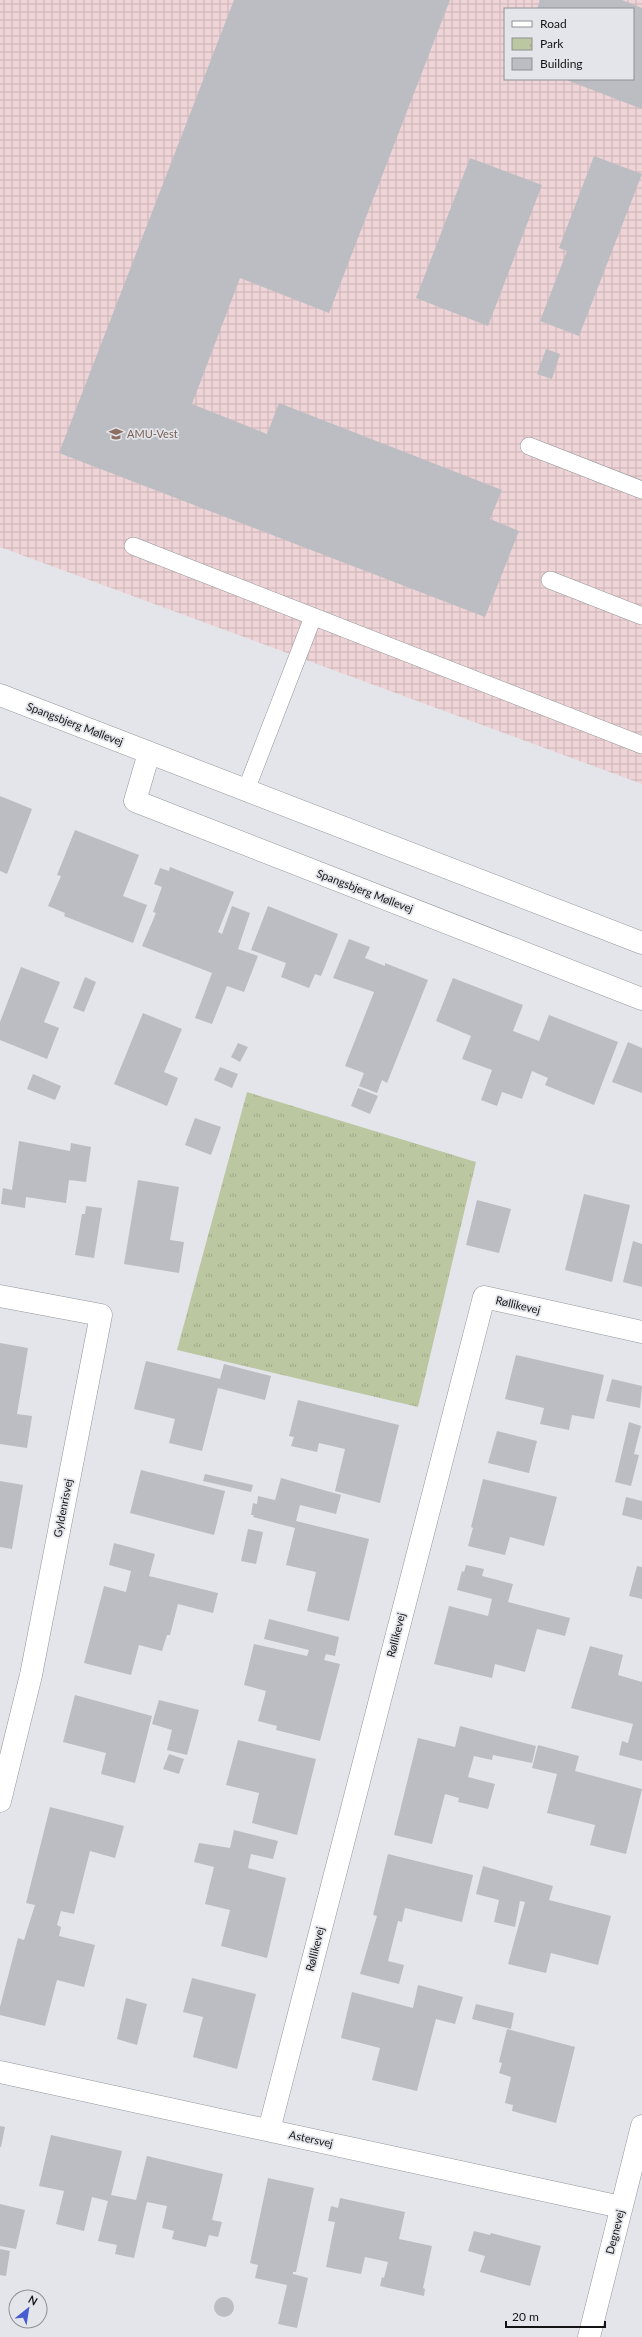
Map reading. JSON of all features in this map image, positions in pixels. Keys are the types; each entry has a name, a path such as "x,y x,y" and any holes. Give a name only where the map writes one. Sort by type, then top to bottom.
{"street":[{"name":"Spangsbjerg Møllevej","path":"0,695 642,943"},
{"name":"Spangsbjerg Møllevej","path":"149,753 135,801 642,999"},
{"name":"Gyldenrisvej","path":"0,1296 101,1315 31,1675 0,1801"},
{"name":"Røllikevej","path":"269,2130 484,1297 642,1332"},
{"name":"Astersvej","path":"0,2072 621,2206"},
{"name":"Degnevej","path":"589,2337 642,2126"}],"lane":[{"path":"529,446 642,490"},
{"path":"133,546 642,745"},
{"path":"550,580 642,616"},
{"path":"246,790 313,617"}],"shaded area":[{"path":"0,0 642,0 642,784 0,547"}],"green space":[{"path":"247,1092 476,1162 418,1407 177,1350"}],"building":[{"path":"234,0 450,0 329,313 240,278 192,404 267,434 279,403 502,490 490,519 519,531 485,617 59,453"},
{"path":"540,0 622,0 642,8 642,109 567,80 634,80 634,8 537,8"},
{"path":"594,156 642,174 579,336 540,321 567,251 559,248"},
{"path":"470,158 542,185 488,326 416,298"},
{"path":"546,349 560,354 552,379 537,374"},
{"path":"0,796 32,809 7,874 0,871"},
{"path":"75,830 139,855 123,896 147,905 133,943 64,916 65,913 48,906 61,876 57,875"},
{"path":"170,867 234,892 218,932 222,934 232,906 250,913 238,949 258,956 244,992 227,986 212,1024 195,1018 212,973 142,946 156,913 153,912 162,887 154,884 160,868 169,871"},
{"path":"268,906 338,934 321,976 315,974 309,988 281,977 286,963 251,950"},
{"path":"349,939 370,947 365,958 385,966 385,963 428,980 387,1083 382,1080 377,1093 359,1086 364,1073 345,1066 374,992 333,978"},
{"path":"21,967 60,982 44,1022 59,1028 47,1059 0,1040 0,1022"},
{"path":"85,977 96,982 84,1012 73,1008"},
{"path":"453,978 523,1005 513,1031 539,1041 549,1015 618,1042 594,1105 545,1085 548,1078 532,1071 522,1099 502,1092 497,1106 481,1100 492,1070 462,1059 471,1036 436,1021"},
{"path":"143,1013 182,1029 164,1072 178,1078 167,1106 114,1084"},
{"path":"628,1042 642,1048 642,1093 612,1082"},
{"path":"238,1043 248,1047 240,1062 231,1057"},
{"path":"220,1067 238,1074 232,1088 214,1080"},
{"path":"33,1074 61,1086 55,1100 27,1089"},
{"path":"358,1088 378,1096 370,1114 351,1106"},
{"path":"195,1118 221,1127 211,1155 185,1145"},
{"path":"19,1141 70,1151 71,1143 91,1147 86,1182 69,1180 66,1203 26,1197 25,1208 1,1204 3,1188 12,1190"},
{"path":"138,1180 179,1187 170,1240 184,1242 179,1273 124,1264"},
{"path":"584,1194 630,1205 612,1282 565,1270"},
{"path":"477,1200 511,1209 499,1253 466,1245"},
{"path":"86,1206 102,1208 94,1258 75,1255 82,1214 85,1214"},
{"path":"633,1241 642,1244 642,1287 623,1282"},
{"path":"0,1343 28,1348 17,1414 32,1416 27,1448 0,1444"},
{"path":"516,1355 604,1375 594,1419 572,1415 569,1430 540,1424 544,1408 505,1399"},
{"path":"146,1361 220,1379 224,1364 271,1376 265,1400 218,1388 202,1451 169,1443 175,1419 134,1409"},
{"path":"612,1379 642,1386 640,1408 606,1401"},
{"path":"298,1400 399,1425 380,1503 335,1491 345,1449 319,1443 317,1452 291,1446 294,1437 289,1436"},
{"path":"629,1422 641,1426 634,1454 639,1455 631,1486 615,1482"},
{"path":"497,1431 537,1441 529,1473 488,1463"},
{"path":"141,1470 225,1491 214,1535 130,1513"},
{"path":"205,1474 253,1485 251,1492 203,1481"},
{"path":"281,1478 341,1495 336,1514 300,1505 296,1521 369,1539 349,1621 307,1611 316,1572 286,1565 295,1528 253,1517 254,1515 251,1515 253,1503 257,1504 258,1496 275,1500"},
{"path":"483,1479 557,1497 544,1546 510,1537 505,1555 468,1546 473,1528 471,1527"},
{"path":"0,1481 23,1485 12,1549 0,1547"},
{"path":"626,1497 642,1501 642,1520 622,1515"},
{"path":"248,1529 263,1532 256,1564 241,1561"},
{"path":"114,1543 155,1554 149,1576 218,1593 213,1613 178,1604 170,1635 167,1635 162,1651 139,1645 131,1675 84,1663 104,1586 126,1592 131,1571 109,1565"},
{"path":"466,1565 484,1569 482,1576 513,1584 508,1602 570,1618 565,1636 537,1629 525,1672 495,1664 492,1678 434,1664 449,1606 488,1616 492,1599 457,1590 462,1571 464,1572"},
{"path":"637,1566 642,1567 642,1599 629,1596"},
{"path":"269,1619 339,1637 335,1656 326,1654 324,1660 340,1664 320,1741 276,1730 277,1726 258,1721 266,1691 244,1685 254,1644 307,1656 309,1650 264,1639"},
{"path":"590,1646 623,1655 618,1675 642,1682 642,1761 619,1755 622,1741 628,1743 633,1724 571,1708"},
{"path":"75,1695 152,1716 135,1783 101,1774 106,1753 63,1742"},
{"path":"159,1700 199,1710 187,1755 167,1750 172,1730 152,1724"},
{"path":"460,1726 536,1746 532,1763 493,1755 492,1760 474,1756 468,1777 495,1784 488,1809 458,1802 459,1798 445,1794 432,1844 394,1835 418,1738 455,1747"},
{"path":"238,1740 316,1759 297,1835 252,1823 259,1793 226,1785"},
{"path":"538,1745 579,1756 575,1771 642,1789 626,1854 590,1845 595,1825 547,1813 557,1774 532,1768"},
{"path":"169,1754 184,1759 179,1774 163,1769"},
{"path":"50,1807 124,1826 115,1858 90,1851 74,1914 61,1911 57,1925 61,1927 59,1936 95,1945 84,1987 57,1980 45,2026 0,2015 0,2007 18,1938 24,1940 35,1905 26,1903"},
{"path":"234,1830 278,1841 273,1859 251,1854 248,1868 286,1878 267,1958 221,1946 230,1910 205,1904 214,1867 194,1862 199,1843 230,1848"},
{"path":"388,1854 473,1875 462,1922 405,1908 402,1922 398,1921 388,1961 404,1965 399,1984 360,1974 377,1916 373,1915"},
{"path":"483,1866 553,1886 549,1900 611,1916 598,1965 551,1953 546,1973 508,1964 525,1902 520,1901 515,1927 494,1922 499,1900 476,1894"},
{"path":"192,1978 256,1994 237,2069 193,2057 203,2017 183,2012"},
{"path":"418,1985 463,1997 455,2024 436,2019 417,2091 372,2080 380,2048 341,2038 352,1992 413,2008"},
{"path":"126,1998 147,2004 137,2045 117,2039"},
{"path":"476,2004 514,2013 511,2029 472,2019"},
{"path":"507,2029 575,2047 556,2123 512,2111 513,2105 505,2103 511,2077 499,2073 502,2063 499,2062"},
{"path":"0,2126 5,2127 1,2147 0,2147"},
{"path":"51,2135 122,2151 111,2195 136,2200 147,2156 223,2174 212,2220 222,2222 218,2237 209,2235 206,2247 172,2239 174,2231 162,2228 167,2206 147,2202 134,2258 115,2254 117,2245 98,2241 108,2201 92,2197 84,2231 56,2224 64,2191 39,2186"},
{"path":"268,2178 314,2188 296,2272 293,2272 293,2274 308,2278 297,2328 278,2324 287,2285 255,2278 258,2265 250,2263"},
{"path":"340,2198 405,2212 399,2239 432,2246 423,2288 425,2289 424,2296 380,2286 382,2277 384,2278 388,2262 365,2257 361,2274 326,2267 335,2222 328,2221 331,2206 338,2208"},
{"path":"0,2204 25,2210 16,2249 0,2246"},
{"path":"474,2231 490,2235 491,2233 541,2246 530,2286 480,2272 485,2256 468,2251"},
{"path":"0,2249 10,2251 6,2276 0,2275"},
{"path":"224,2297 231,2300 234,2307 231,2314 224,2317 217,2314 214,2307 217,2300"}],"place":[{"name":"AMU-Vest","path":"116,434"}]}
